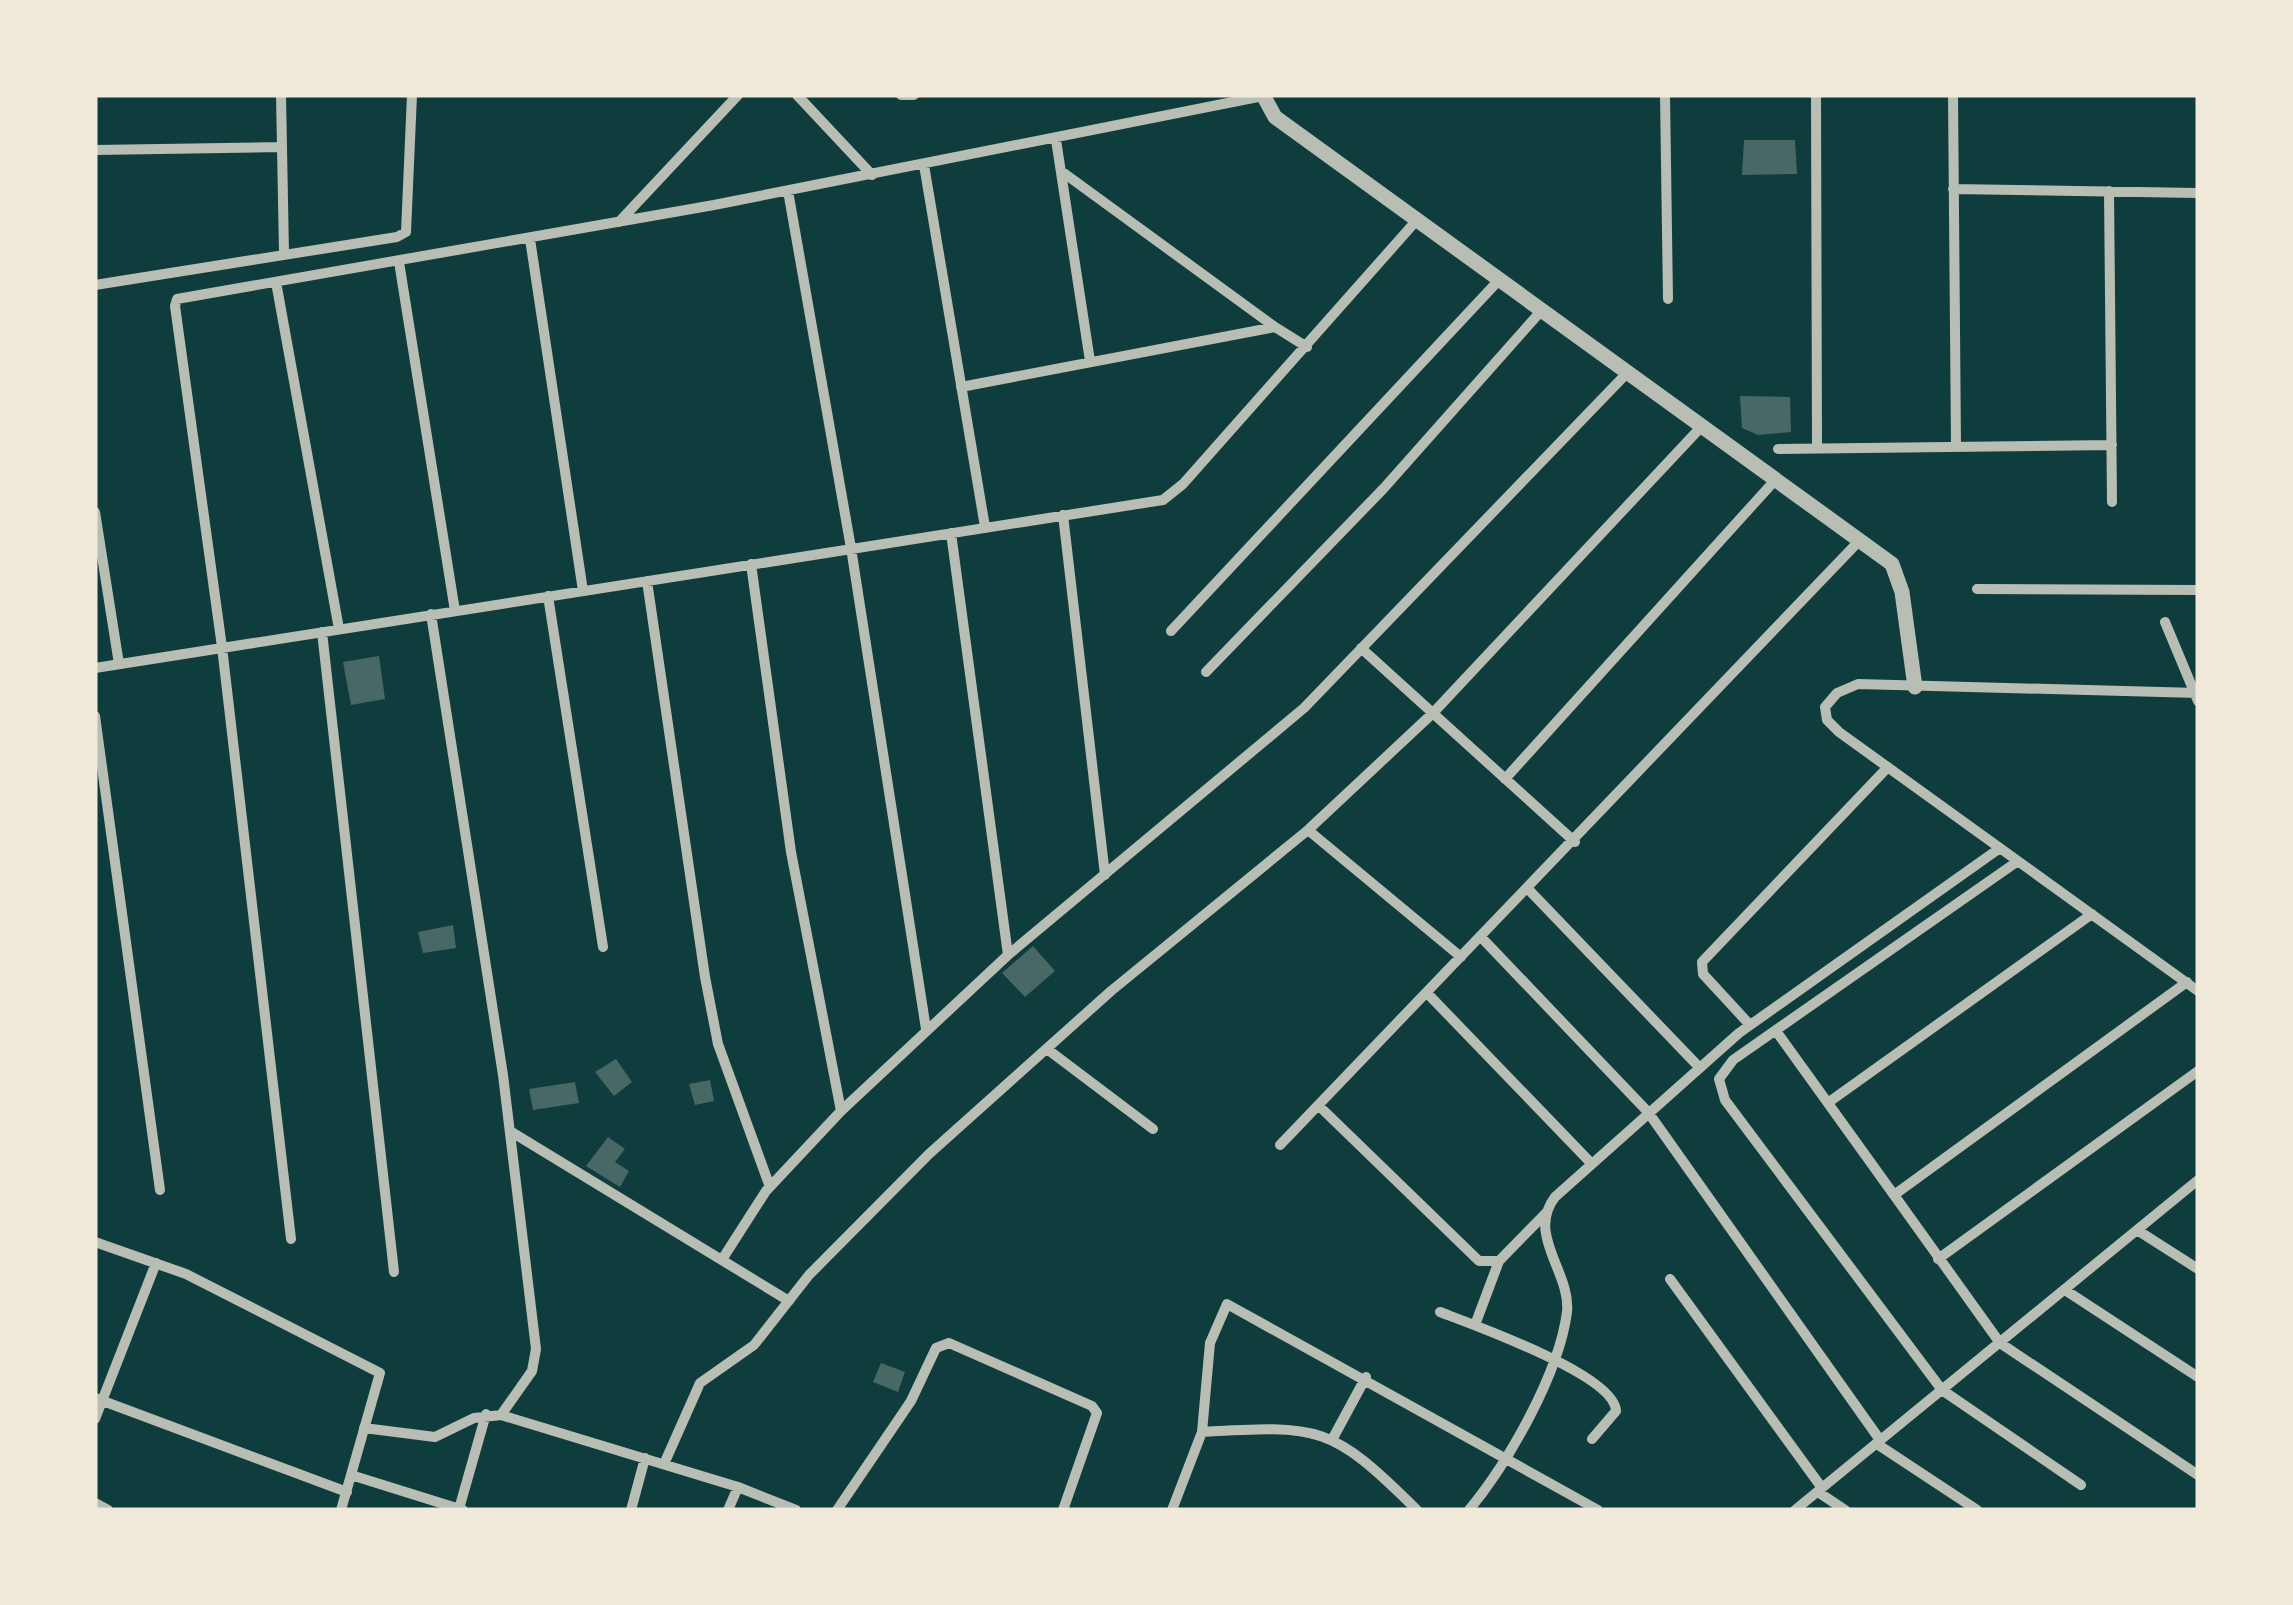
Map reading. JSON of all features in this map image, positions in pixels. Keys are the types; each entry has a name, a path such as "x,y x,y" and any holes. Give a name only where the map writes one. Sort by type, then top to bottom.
{"street":[{"path":"281,95 284,253"},
{"path":"95,284 397,237 406,232 412,95"},
{"path":"619,222 738,95"},
{"path":"798,95 872,175"},
{"path":"901,95 914,95"},
{"path":"1665,95 1668,299"},
{"path":"1816,95 1817,446"},
{"path":"1953,95 1956,446"},
{"path":"291,1239 222,648 175,306 184,295 399,262 788,191 1263,96 1275,118 1892,564 1902,592 1915,686"},
{"path":"1056,140 1090,361"},
{"path":"95,150 280,147"},
{"path":"924,165 985,527"},
{"path":"1060,171 1276,328 1307,346"},
{"path":"1954,189 2198,193"},
{"path":"788,191 851,548 926,1029"},
{"path":"2109,191 2112,502"},
{"path":"95,668 1164,500 1183,484 1416,221"},
{"path":"530,238 583,591"},
{"path":"399,262 455,611"},
{"path":"1171,631 1499,280"},
{"path":"276,282 339,629"},
{"path":"1206,672 1384,488 1542,310"},
{"path":"961,386 1276,328"},
{"path":"723,1258 770,1186 841,1110 1008,955 1304,708 1629,372"},
{"path":"664,1464 700,1383 754,1345 789,1300 929,1154 1047,1049 1308,830 1433,714 1704,425"},
{"path":"1778,448 2112,445"},
{"path":"1505,779 1777,478"},
{"path":"95,512 119,664"},
{"path":"1063,515 1106,875"},
{"path":"951,533 1008,955"},
{"path":"1280,1145 1575,842 1861,538"},
{"path":"751,564 791,852 841,1110"},
{"path":"647,580 704,976 718,1044 770,1186"},
{"path":"1977,589 2198,590"},
{"path":"548,596 603,947"},
{"path":"432,614 510,1131 536,1349 532,1371 501,1415"},
{"path":"2165,622 2197,696 1858,684 1838,693 1826,707 1828,720 1839,732 2198,990"},
{"path":"322,632 394,1272"},
{"path":"1361,648 1575,842"},
{"path":"95,716 160,1190"},
{"path":"1750,1025 1702,974 1702,962 1888,767"},
{"path":"1308,830 1461,957"},
{"path":"1474,1325 1500,1261 1546,1214 1555,1196 1590,1162 1750,1025 2000,848"},
{"path":"2018,861 1732,1060 1719,1079 1725,1100 1942,1390 2081,1485"},
{"path":"1529,890 1699,1066"},
{"path":"1829,1102 2092,914"},
{"path":"1480,936 1648,1112 1879,1442 1977,1510"},
{"path":"1894,1195 2187,982"},
{"path":"1428,993 1590,1162"},
{"path":"1776,1031 2000,1343 2198,1475"},
{"path":"1047,1049 1153,1129"},
{"path":"1938,1259 2198,1071"},
{"path":"1318,1105 1471,1257 1486,1263 1500,1261"},
{"path":"510,1131 789,1300"},
{"path":"1796,1510 2198,1180"},
{"path":"1469,1510 1510,1459 1564,1326 1567,1291 1547,1242 1546,1214"},
{"path":"2137,1230 2198,1269"},
{"path":"95,1242 156,1263 380,1373 342,1510"},
{"path":"95,1419 156,1263"},
{"path":"1670,1279 1820,1490 1844,1510"},
{"path":"2065,1290 2198,1376"},
{"path":"1172,1510 1202,1432 1210,1344 1228,1304 1366,1377 1598,1510"},
{"path":"1440,1312 1552,1360 1604,1389 1615,1400 1614,1417 1592,1439"},
{"path":"837,1510 910,1401 936,1348 949,1343 1092,1406 1097,1413 1098,1420 1063,1510"},
{"path":"1333,1438 1366,1377"},
{"path":"100,1399 346,1492"},
{"path":"351,1476 461,1509 486,1414"},
{"path":"364,1428 435,1437 486,1414 501,1415 738,1487 796,1510"},
{"path":"1202,1432 1277,1428 1333,1438 1353,1450 1417,1510"},
{"path":"631,1510 645,1458"},
{"path":"728,1510 738,1487"},
{"path":"95,1504 108,1510"}],"building":[{"path":"1744,140 1795,140 1797,174 1742,175"},
{"path":"1740,396 1790,397 1791,432 1758,435 1742,428"},
{"path":"379,656 385,699 351,705 343,662"},
{"path":"453,925 456,948 423,953 418,932"},
{"path":"1033,946 1055,971 1025,997 1002,973"},
{"path":"616,1059 632,1082 614,1096 595,1072"},
{"path":"710,1080 714,1101 695,1105 689,1084"},
{"path":"575,1082 579,1103 533,1110 529,1089"},
{"path":"608,1137 625,1149 615,1162 629,1171 620,1187 586,1166"},
{"path":"881,1363 905,1372 898,1392 873,1382"}]}
